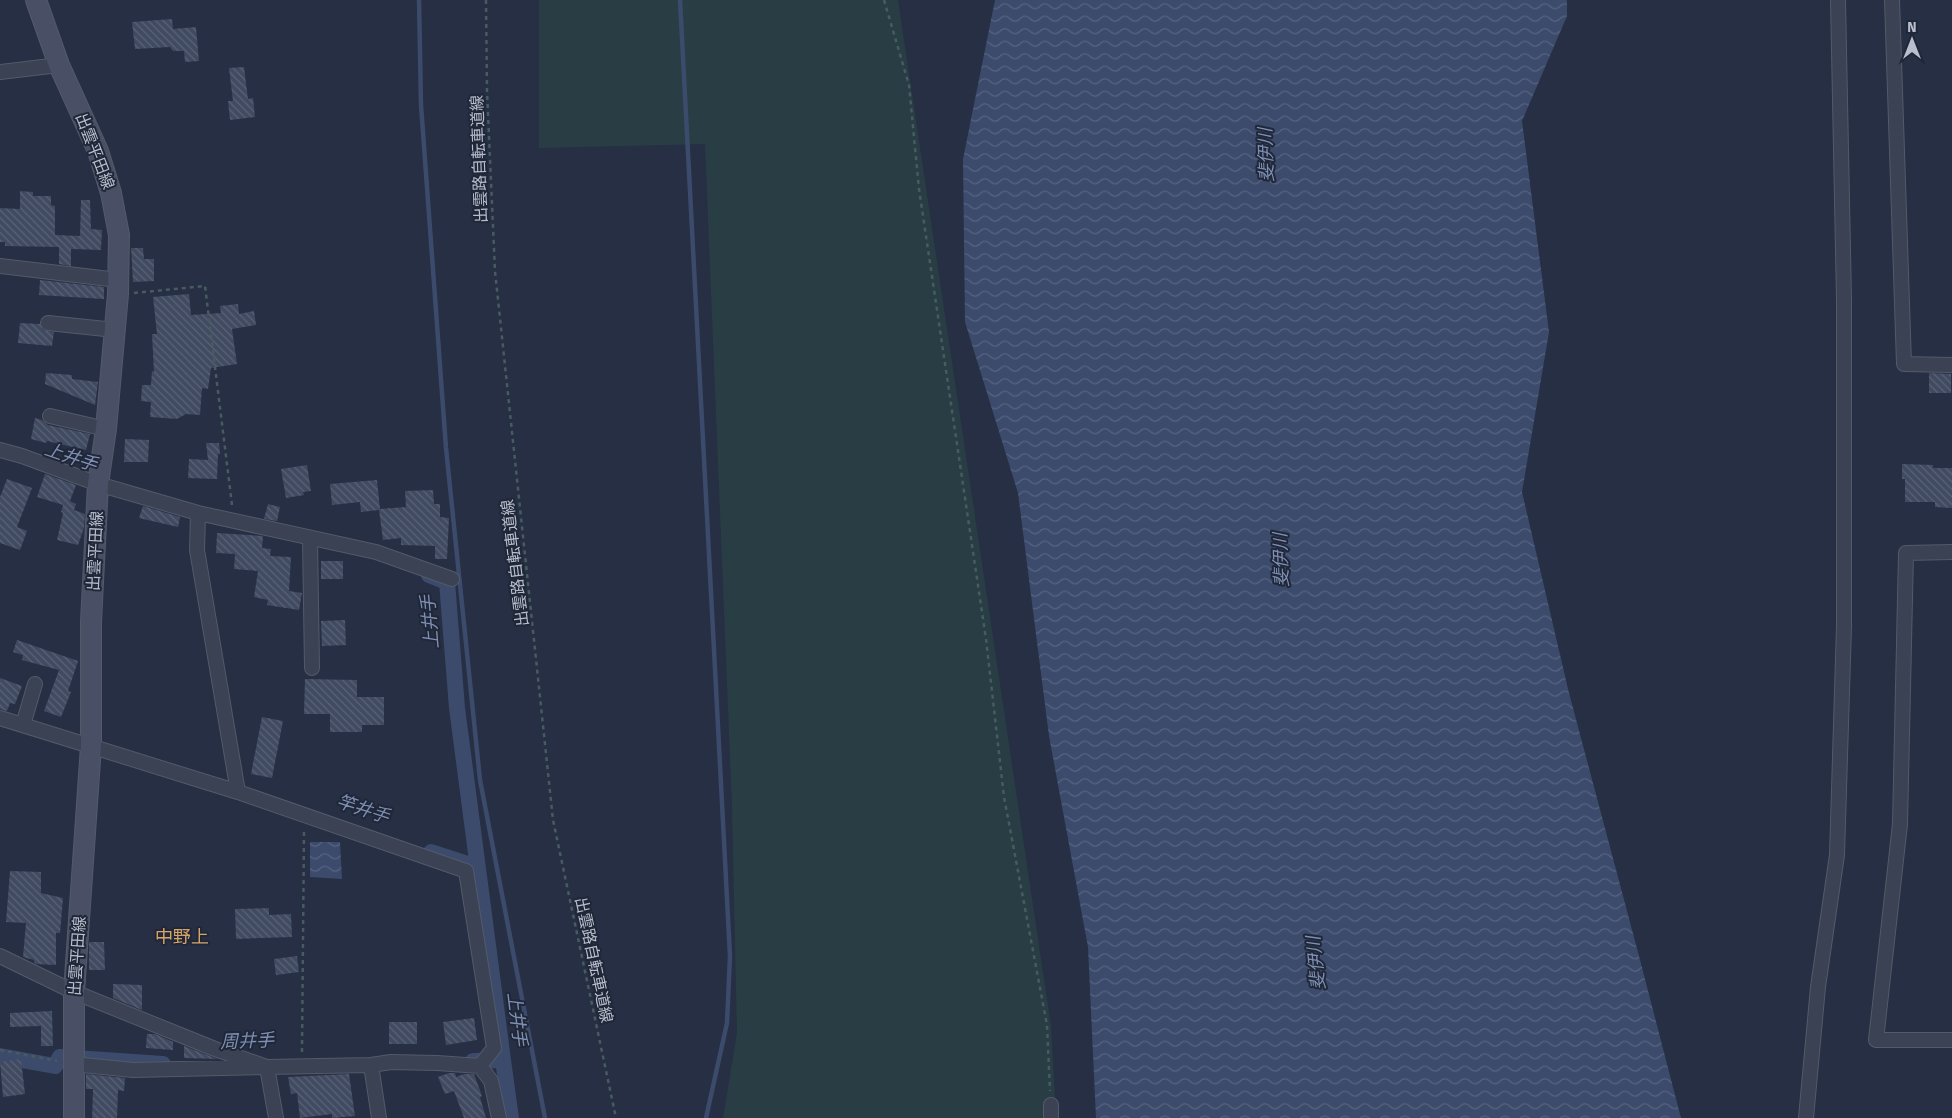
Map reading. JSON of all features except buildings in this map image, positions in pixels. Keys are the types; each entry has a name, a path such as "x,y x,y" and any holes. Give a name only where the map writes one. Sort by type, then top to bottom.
{"main road":[{"name":"出雲平田線","path":"36,0 59,65 98,151 111,193 119,235 115,330 106,429 98,484 91,622 91,746 74,992 74,1118"}],"street":[{"path":"1806,1118 1818,987 1837,855 1843,636 1844,300 1838,0"},
{"path":"1892,0 1904,364 1952,365"},
{"path":"0,72 59,65"},
{"path":"0,266 118,287"},
{"path":"48,323 115,330"},
{"path":"50,416 106,429"},
{"path":"0,450 22,456 98,484 198,513 376,552 452,578"},
{"path":"198,513 197,550 238,792"},
{"path":"310,538 312,668"},
{"path":"1952,552 1906,553 1900,824 1876,1040 1952,1040"},
{"path":"23,725 35,684"},
{"path":"0,718 238,792 466,871 494,1048 480,1066"},
{"path":"0,956 74,992 215,1049 267,1067"},
{"path":"73,1064 133,1070 371,1065 391,1062 480,1066"},
{"path":"371,1065 379,1118"},
{"path":"480,1066 491,1081 499,1118"},
{"path":"267,1067 276,1118"}],"path":[{"name":"出雲路自転車道線","path":"486,0 487,91 495,271 552,820 616,1118"},
{"path":"884,0 909,86 919,189 986,639 1004,797 1047,1025 1051,1112"},
{"path":"118,287 205,286 234,521"},
{"path":"302,1066 305,815"},
{"path":"0,1050 73,1064"}],"green space":[{"path":"539,0 898,0 1051,1026 1056,1118 723,1118 737,1033 732,807 705,144 539,148"}],"water":[{"name":"斐伊川","path":"995,0 1567,0 1567,16 1522,121 1549,332 1522,492 1569,693 1681,1118 1096,1118 1088,947 1049,736 1018,493 965,322 963,159"},
{"path":"310,842 340,842 342,879 310,877"}],"waterway":[{"path":"419,0 421,105 446,448 480,780 545,1118"},
{"path":"680,0 730,956 727,1023 706,1118"},
{"name":"上井手","path":"429,575 447,582 457,708 503,1060 473,1061"},
{"name":"竿井手","path":"431,852 465,863 470,867 472,883"},
{"name":"竿井手","path":"499,1053 500,1060 503,1060 511,1118"},
{"name":"周井手","path":"0,1056 55,1066 60,1057 163,1064"}],"district":[{"name":"中野上","path":"182,937"}]}
